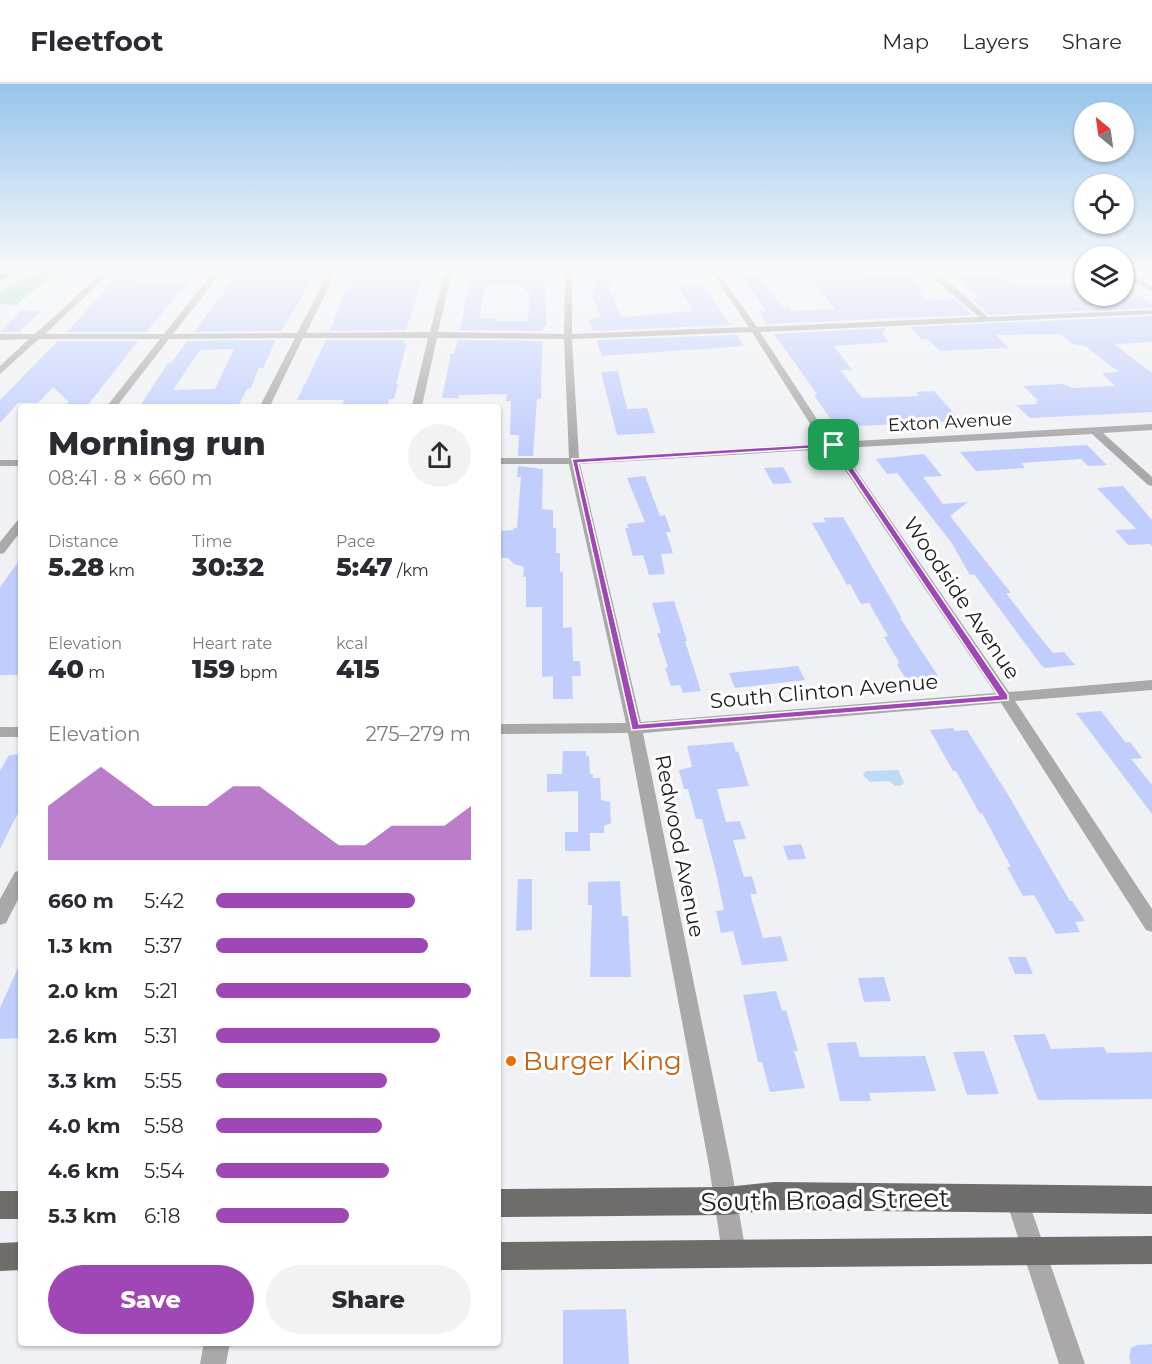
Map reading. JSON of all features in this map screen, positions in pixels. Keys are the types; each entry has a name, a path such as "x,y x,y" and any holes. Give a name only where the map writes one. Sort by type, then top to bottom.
{"main road":[{"name":"South Broad Street","path":"501,1203 726,1201 774,1197 1152,1200"},
{"path":"0,1205 18,1205"},
{"path":"501,1256 1152,1250"},
{"path":"0,1257 18,1256"}],"street":[{"path":"0,371 43,330"},
{"path":"114,404 172,330"},
{"path":"267,404 304,330"},
{"path":"418,404 436,330"},
{"name":"Redwood Avenue","path":"568,330 574,461 635,728 734,1253"},
{"name":"Woodside Avenue","path":"755,330 824,438 834,445 1005,697 1152,924"},
{"path":"0,337 435,335 591,337 761,330"},
{"name":"Exton Avenue","path":"501,461 574,461 1152,427"},
{"path":"1094,430 1152,483"},
{"path":"0,463 18,463"},
{"path":"0,550 18,527"},
{"name":"South Clinton Avenue","path":"501,729 635,728 1152,686"},
{"path":"0,732 18,732"},
{"path":"0,917 18,883"},
{"path":"1017,1200 1072,1364"},
{"path":"213,1364 216,1346"}],"water":[{"path":"898,770 904,782 902,785 895,786 889,781 870,782 863,775 866,771"}],"building":[{"path":"2,330 21,330 19,332 0,332"},
{"path":"69,330 148,330 146,332 67,332"},
{"path":"196,330 282,330 281,331 194,332"},
{"path":"330,330 406,330 406,330"},
{"path":"460,330 543,330 543,331"},
{"path":"885,330 882,333 889,342 834,346 852,370 840,370 862,398 919,396 916,392 934,391 961,421 836,427 814,395 817,394 774,334"},
{"path":"913,330 1152,330 1152,342 1114,344 1152,373 1152,412 1030,418 1016,405 1038,404 1035,401 1039,401 1023,386 1059,384 1072,388 1115,386 1102,373 1119,372 1085,346 1072,344 1060,334 996,335 1009,348 940,351 927,339 921,339"},
{"path":"737,335 744,346 602,356 596,340"},
{"path":"276,340 263,368 259,368 251,388 247,389 239,404 141,404 168,363 171,363 187,341","holes":["234,349 215,389 173,390 200,350"]},
{"path":"326,340 404,340 403,343 407,343 394,399 389,399 388,404 342,404 344,400 297,400"},
{"path":"458,340 542,341 541,399 537,399 533,456 518,456 519,435 510,435 511,401 506,401 507,394 459,395 458,398 442,398 451,353 454,353"},
{"path":"58,341 138,341 89,404 67,404 69,402 53,387 38,403 18,403 0,423 0,400"},
{"path":"618,371 627,409 647,408 655,433 617,435 601,372"},
{"path":"1087,445 1107,465 1088,466 1081,459 1021,463 1025,468 976,471 960,452"},
{"path":"924,454 942,476 923,477 943,504 968,502 950,516 1011,593 1006,593 1053,653 1064,652 1075,665 1045,668 1041,665 974,574 970,575 951,542 897,473 887,474 876,459"},
{"path":"518,466 543,469 542,509 553,510 556,553 560,553 560,572 563,572 563,628 572,627 573,661 580,661 581,676 572,676 573,699 553,699 553,676 542,677 542,607 526,607 524,567 514,564 508,558 501,558 501,531 517,528 521,477 517,477"},
{"path":"783,467 792,483 773,484 764,468"},
{"path":"645,476 660,516 665,515 671,532 666,532 673,553 661,554 665,574 649,575 643,555 633,556 625,528 629,528 627,524 645,522 627,478"},
{"path":"1123,486 1152,520 1152,546 1150,544 1128,545 1115,530 1136,529 1097,488"},
{"path":"843,517 902,618 900,618 938,676 906,679 884,637 888,636 869,603 861,604 850,584 847,585 812,523 826,522 823,518"},
{"path":"18,562 18,675 0,675 0,587"},
{"path":"674,601 701,691 683,693 680,685 671,686 665,668 668,667 657,633 661,633 652,603"},
{"path":"798,666 805,680 735,688 729,673"},
{"path":"1101,711 1126,743 1130,742 1142,758 1131,759 1152,785 1152,814 1076,713"},
{"path":"953,728 955,731 967,730 1007,793 1070,901 1085,921 1075,922 1080,932 1056,934 1034,895 1023,896 1007,867 1011,867 982,813 980,814 956,771 953,771 930,730"},
{"path":"733,742 749,786 717,789 726,822 740,821 746,839 733,840 744,877 752,876 757,894 750,894 763,938 781,936 788,961 742,965 733,931 721,933 716,911 724,910 716,873 702,819 696,819 688,789 684,789 679,770 692,767 687,746"},
{"path":"563,751 586,751 586,756 589,756 590,774 593,774 593,778 600,778 601,800 610,802 611,823 604,826 604,833 590,833 590,851 565,851 565,832 578,832 578,791 547,792 547,774 562,774"},
{"path":"18,754 18,813 0,849 0,771 9,755"},
{"path":"801,844 806,859 788,860 783,846"},
{"path":"518,879 532,879 532,930 516,931"},
{"path":"620,881 622,916 628,916 631,977 590,977 592,905 588,905 588,882"},
{"path":"1008,957 1026,957 1033,974 1015,974"},
{"path":"18,968 18,1038 0,1039 0,1008"},
{"path":"884,977 891,1001 864,1002 858,978"},
{"path":"776,991 782,1011 786,1010 798,1051 794,1051 805,1088 770,1092 762,1062 758,1062 743,995"},
{"path":"1045,1034 1051,1049 1104,1047 1107,1053 1152,1052 1152,1099 1038,1100 1013,1035"},
{"path":"856,1042 860,1057 925,1056 936,1091 869,1093 871,1101 840,1101 827,1043"},
{"path":"984,1051 999,1094 967,1095 953,1052"},
{"path":"626,1309 629,1364 563,1364 563,1310"},
{"path":"1152,1344 1152,1364 1131,1364 1129,1357 1131,1348 1137,1345"}],"place":[{"name":"Burger King","path":"511,1061"}],"route":[{"path":"834,445 1005,697 635,728 574,461 834,445"}]}
